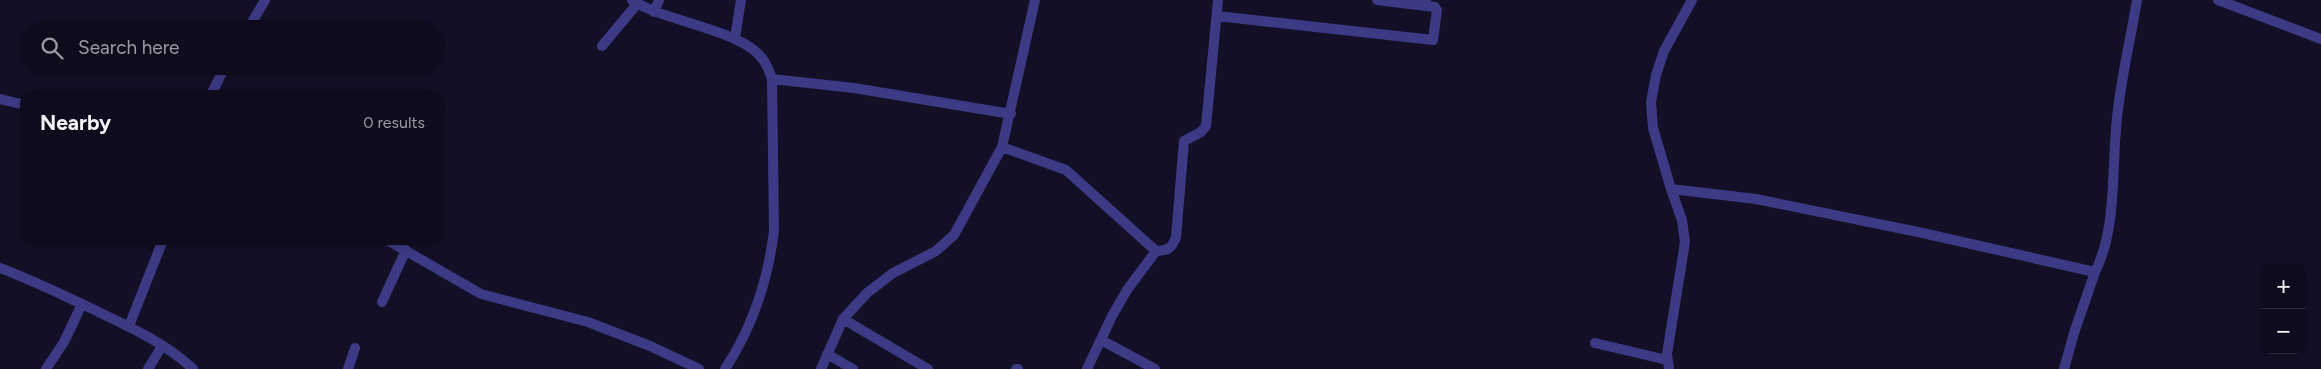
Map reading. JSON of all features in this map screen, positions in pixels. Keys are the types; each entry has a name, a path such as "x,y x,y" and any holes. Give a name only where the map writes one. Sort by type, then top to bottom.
{"street":[{"path":"253,20 265,0"},
{"path":"654,12 660,0"},
{"path":"735,38 741,0"},
{"path":"821,369 843,319 867,293 886,278 936,251 954,235 1002,147 1011,114 1035,0"},
{"path":"1002,147 1066,170 1156,251 1167,250 1172,247 1176,237 1184,141 1201,132 1206,126 1218,0"},
{"path":"1216,16 1431,40 1434,37 1438,10 1435,7 1426,3 1376,0"},
{"path":"1595,343 1668,364 1685,242 1682,220 1670,189 1653,128 1651,102 1656,75 1664,51 1692,0"},
{"path":"2064,369 2074,333 2100,261 2110,214 2116,127 2136,0"},
{"path":"2218,0 2321,39"},
{"path":"602,46 635,2 654,12 735,38 752,48 764,61 772,79 774,231 772,250 761,293 748,326 725,369"},
{"path":"214,90 221,75"},
{"path":"772,79 854,88 1011,114"},
{"path":"0,99 20,105"},
{"path":"1670,189 1756,200 1918,232 2095,272"},
{"path":"129,326 161,245"},
{"path":"396,245 481,294 588,322 650,346 700,369"},
{"path":"382,302 406,250"},
{"path":"1087,369 1128,290 1156,251"},
{"path":"0,268 33,280 129,326 162,346 193,369"},
{"path":"46,369 64,342 82,304"},
{"path":"843,319 928,369"},
{"path":"1101,340 1155,369"},
{"path":"148,369 162,346"},
{"path":"348,369 355,348"},
{"path":"827,354 853,369"}]}
